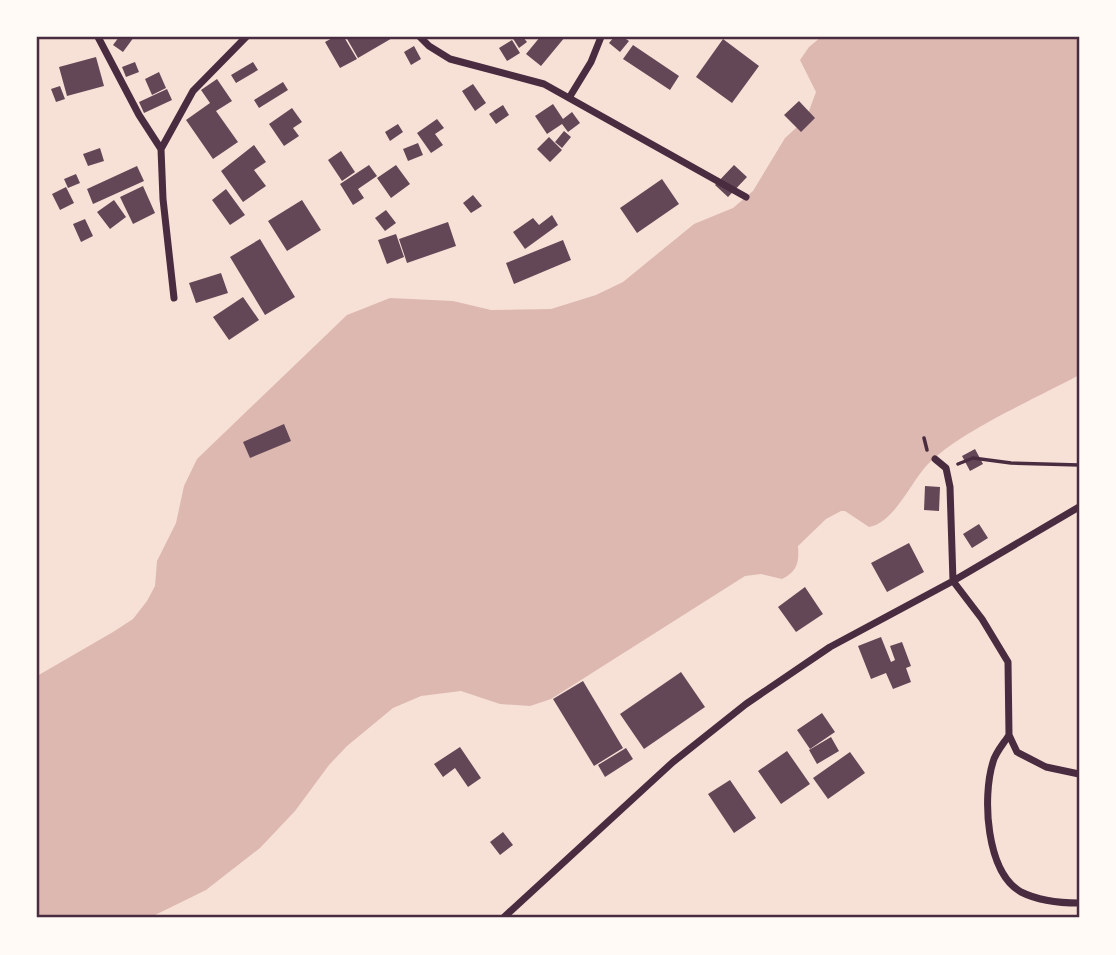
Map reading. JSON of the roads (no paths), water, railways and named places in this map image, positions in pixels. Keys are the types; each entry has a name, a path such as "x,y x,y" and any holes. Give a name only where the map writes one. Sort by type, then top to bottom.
{"street":[{"path":"98,37 139,114 162,149"},
{"path":"174,298 163,199 162,149 193,91 246,37"},
{"path":"420,37 450,60 544,84 746,197"},
{"path":"569,98 591,62 601,37"},
{"path":"935,459 946,468 950,486 953,581 982,619 1008,662 1009,735 1017,752 1046,767 1079,774"},
{"path":"503,918 673,762 746,704 830,646 953,581 1079,507"},
{"path":"1009,735 993,760 986,798 999,869 1020,891 1055,903 1079,903"}]}
